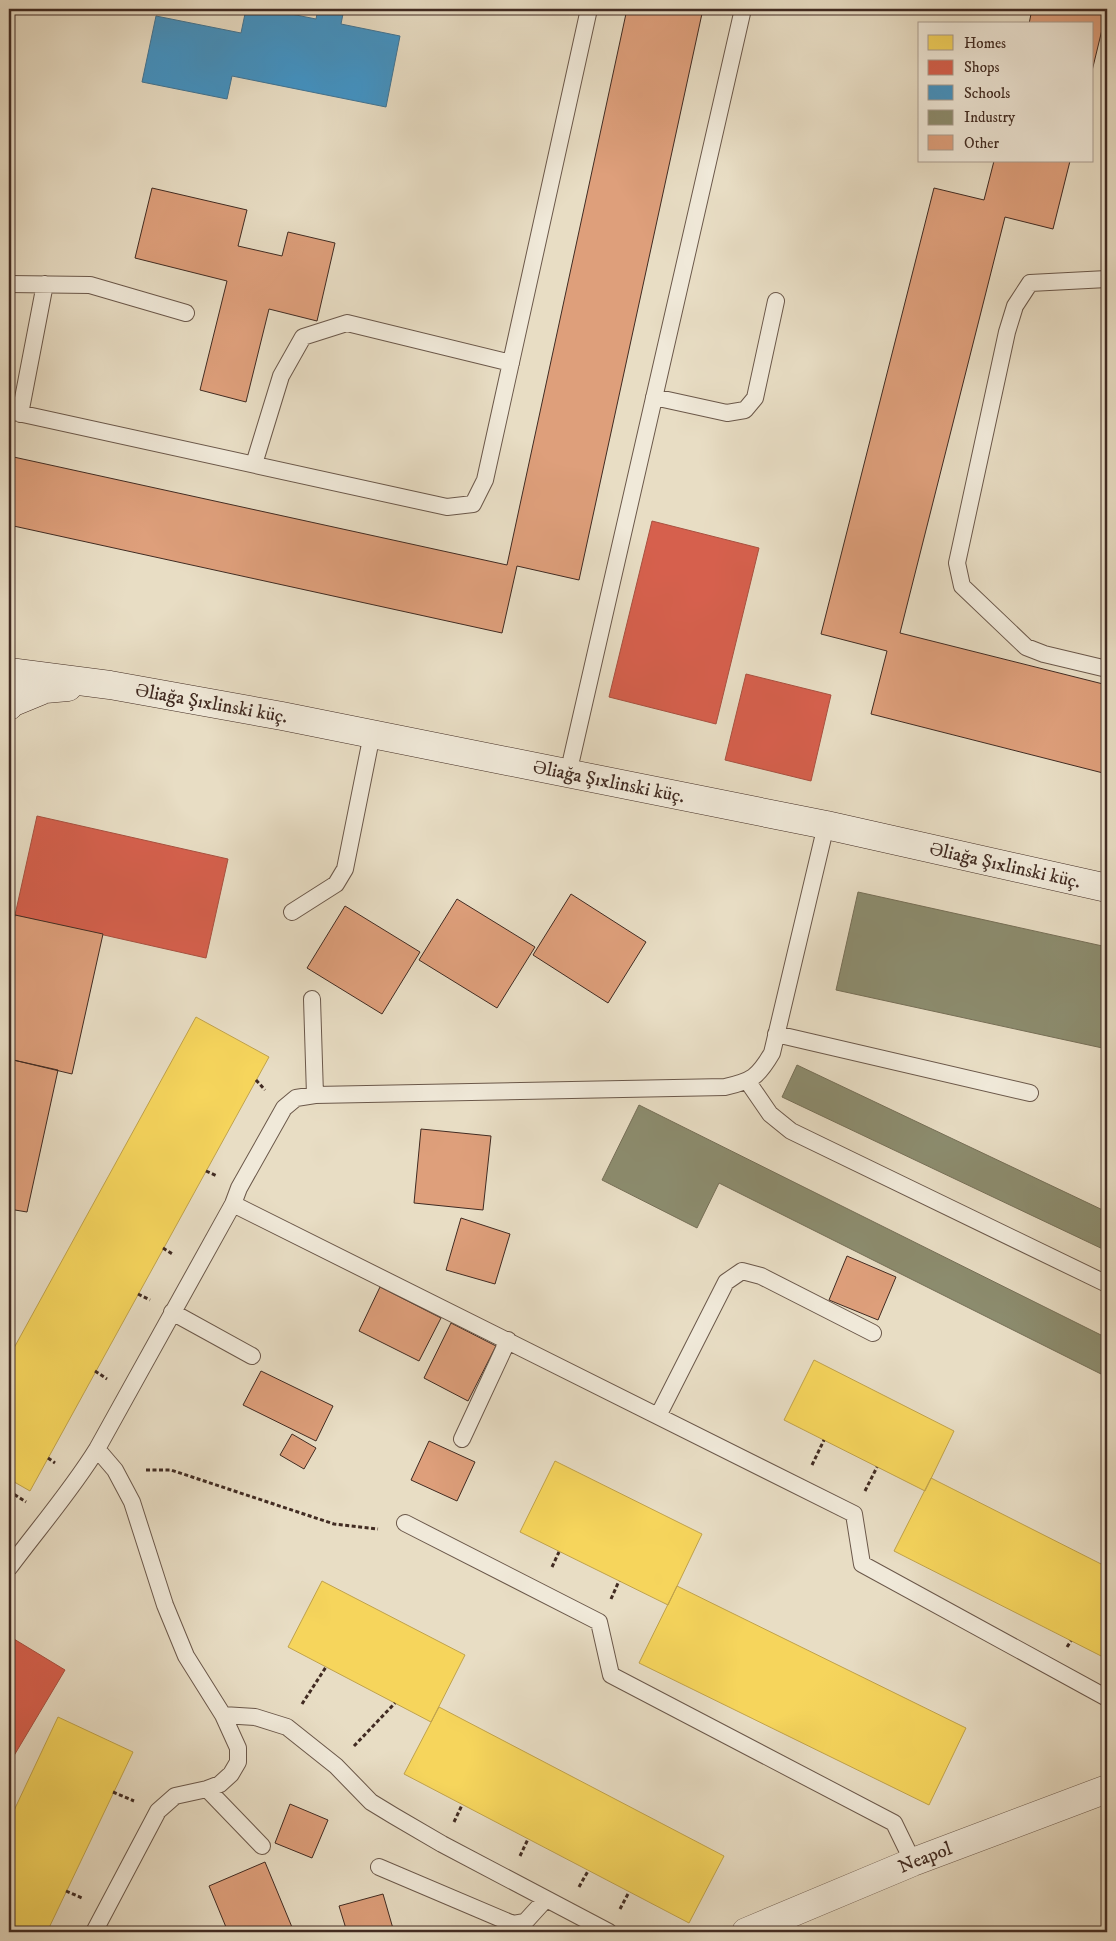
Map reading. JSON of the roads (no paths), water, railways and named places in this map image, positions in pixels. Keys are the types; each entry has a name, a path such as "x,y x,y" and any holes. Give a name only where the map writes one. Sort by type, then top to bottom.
{"main road":[{"path":"9,672 110,685"},
{"name":"Əliağa Şıxlinski küç.","path":"110,685 282,716 826,825 1107,888"},
{"path":"9,706 11,703 45,689 110,685"},
{"name":"Neapol","path":"746,1932 913,1862 1107,1789"}],"lane":[{"path":"45,284 14,413 448,506 473,504 485,480 589,9"},
{"path":"568,774 743,9"},
{"path":"1107,279 1030,283 1015,306 1007,332 957,563 962,586 1026,646 1044,654 1107,669"},
{"path":"9,284 90,286 186,313"},
{"path":"654,397 727,413 745,410 755,398 776,301"},
{"path":"254,464 281,376 303,337 347,323 511,363"},
{"path":"292,912 336,884 345,868 372,734"},
{"path":"9,1568 78,1480 97,1449 284,1108 296,1098 315,1095 725,1087 748,1082 763,1067 772,1053 826,825"},
{"path":"312,999 315,1095"},
{"path":"776,1034 1030,1093"},
{"path":"748,1082 770,1114 791,1131 1107,1284"},
{"path":"233,1204 854,1514 862,1564 1107,1698"},
{"path":"658,1416 726,1282 742,1271 761,1276 873,1333"},
{"path":"172,1312 252,1356"},
{"path":"462,1439 508,1340"},
{"path":"94,1932 158,1811 175,1796 220,1784 231,1774 238,1762 238,1748 223,1715 186,1656 165,1605 132,1502 116,1470 97,1449"},
{"path":"405,1523 599,1622 611,1675 894,1823 913,1862"},
{"path":"223,1715 254,1717 287,1727 336,1766 371,1802 442,1844 608,1932"},
{"path":"207,1789 262,1846"},
{"path":"379,1867 513,1924 525,1922 546,1899"}]}
